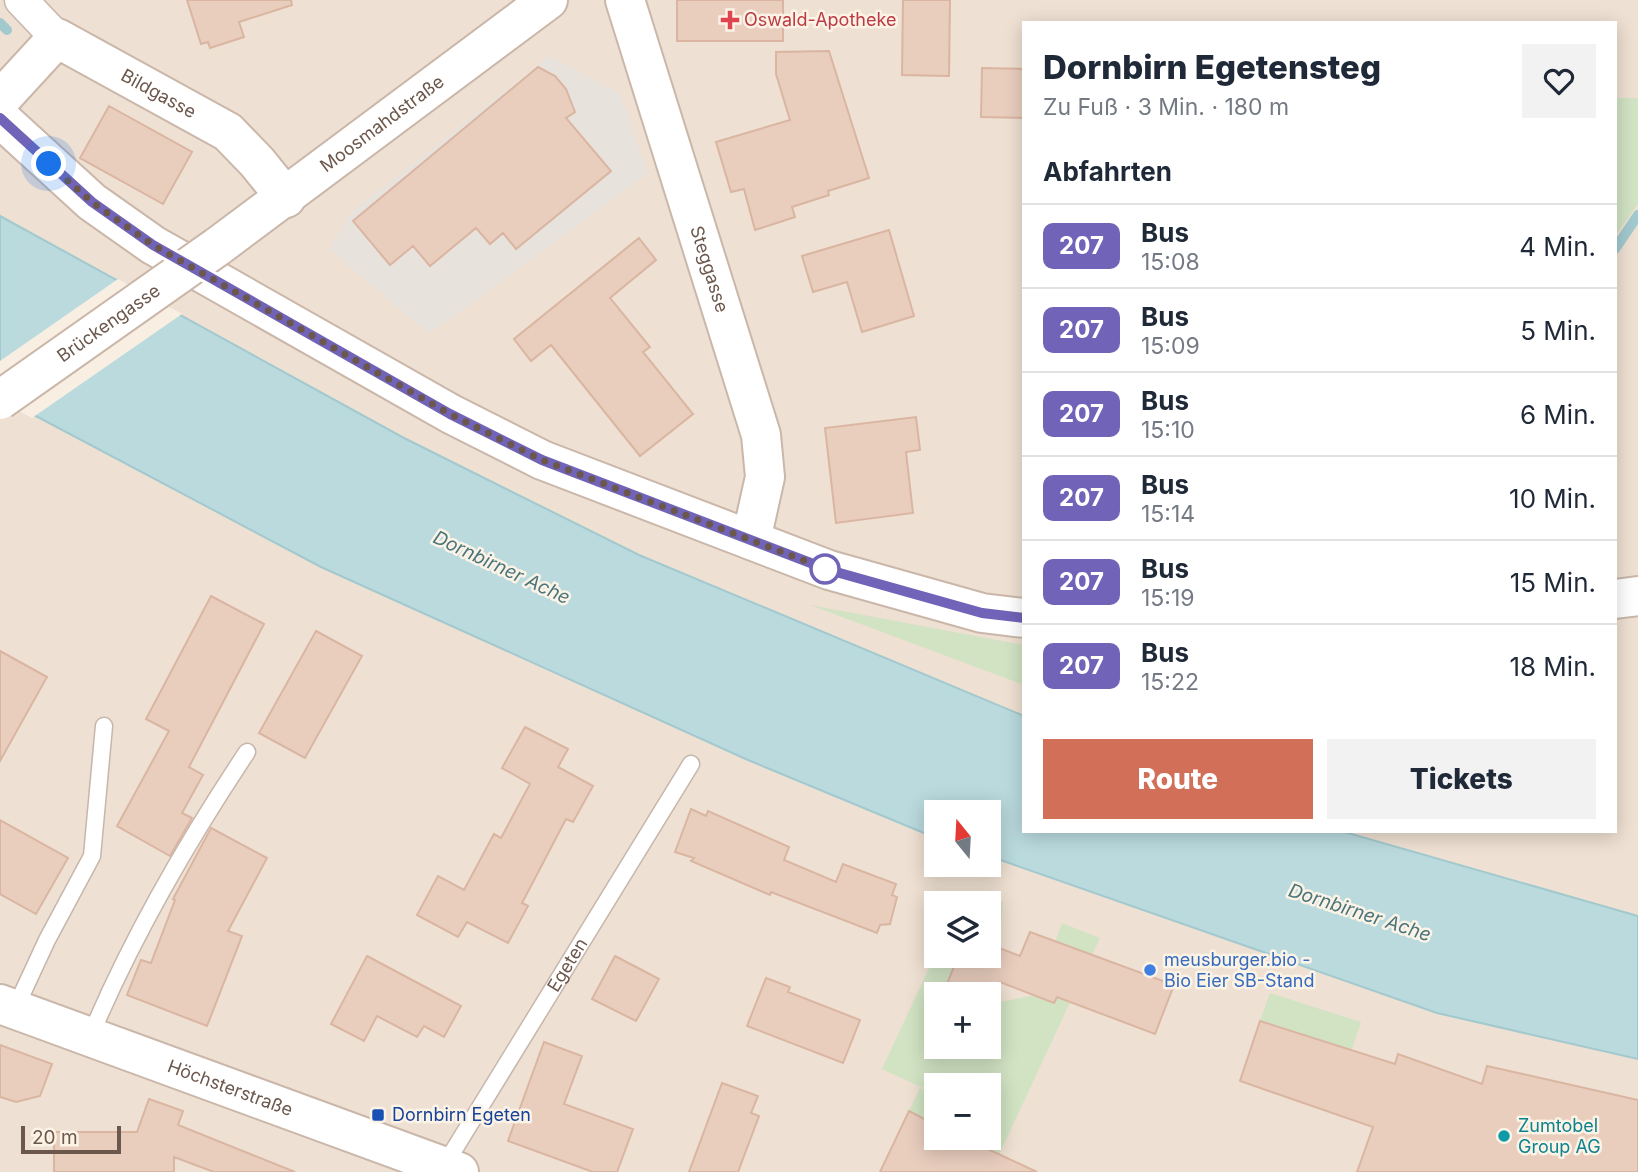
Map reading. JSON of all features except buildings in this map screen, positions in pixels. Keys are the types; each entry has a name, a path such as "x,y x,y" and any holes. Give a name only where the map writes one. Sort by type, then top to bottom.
{"street":[{"name":"Bildgasse","path":"21,0 57,38 228,132 286,198"},
{"name":"Moosmahdstraße","path":"217,247 548,0"},
{"name":"Steggasse","path":"625,0 761,435 765,477 751,540"},
{"path":"0,100 57,38"},
{"path":"0,118 92,202 153,245 450,414 542,460 829,570 982,613 1022,618"},
{"name":"Brückengasse","path":"0,400 217,247"},
{"path":"1617,599 1638,596"},
{"name":"Höchsterstraße","path":"8,1007 432,1167"}],"lane":[{"path":"8,1007 92,856 104,726"},
{"path":"90,1037 109,990 203,817 247,752"},
{"name":"Egeten","path":"432,1167 691,764"}],"shaded area":[{"path":"0,0 1638,0 1638,1172 0,1172"},
{"path":"549,56 620,94 648,174 429,334 329,249 351,213"}],"green space":[{"path":"1617,98 1638,98 1638,204 1617,233"},
{"path":"810,605 1022,645 1022,684"},
{"path":"1062,923 1100,938 991,1172 977,1150 1001,1150 1001,1073 924,1073 924,1088 882,1069 929,968 953,968 948,982 924,982 924,1059 1001,1059 1001,1002 1036,995"},
{"path":"1270,993 1361,1022 1351,1052 1260,1021"},
{"path":"920,1088 924,1090 924,1119 909,1111"}],"water":[{"name":"Dornbirner Ache","path":"0,216 404,438 639,555 1022,715 1022,833 1348,833 1638,916 1638,1059 1437,1013 1001,860 1001,800 924,800 924,833 748,760 321,567 0,397"}],"pier":[{"path":"118,279 182,314 32,418 0,401 0,361"}],"waterway":[{"path":"0,23 7,30"},
{"path":"1617,246 1638,215"}],"bus line":[{"name":"207","path":"0,118 92,202 153,245 450,414 542,460 829,570 982,613 1022,618"}],"place":[{"name":"Oswald-Apotheke","path":"730,20"},
{"name":"meusburger.bio - Bio Eier SB-Stand","path":"1150,970"},
{"name":"Dornbirn Egeten","path":"378,1115"},
{"name":"Zumtobel Group AG","path":"1504,1136"}],"route":[{"path":"49,164 92,202 153,245 450,414 542,460 829,570 825,569"}]}
